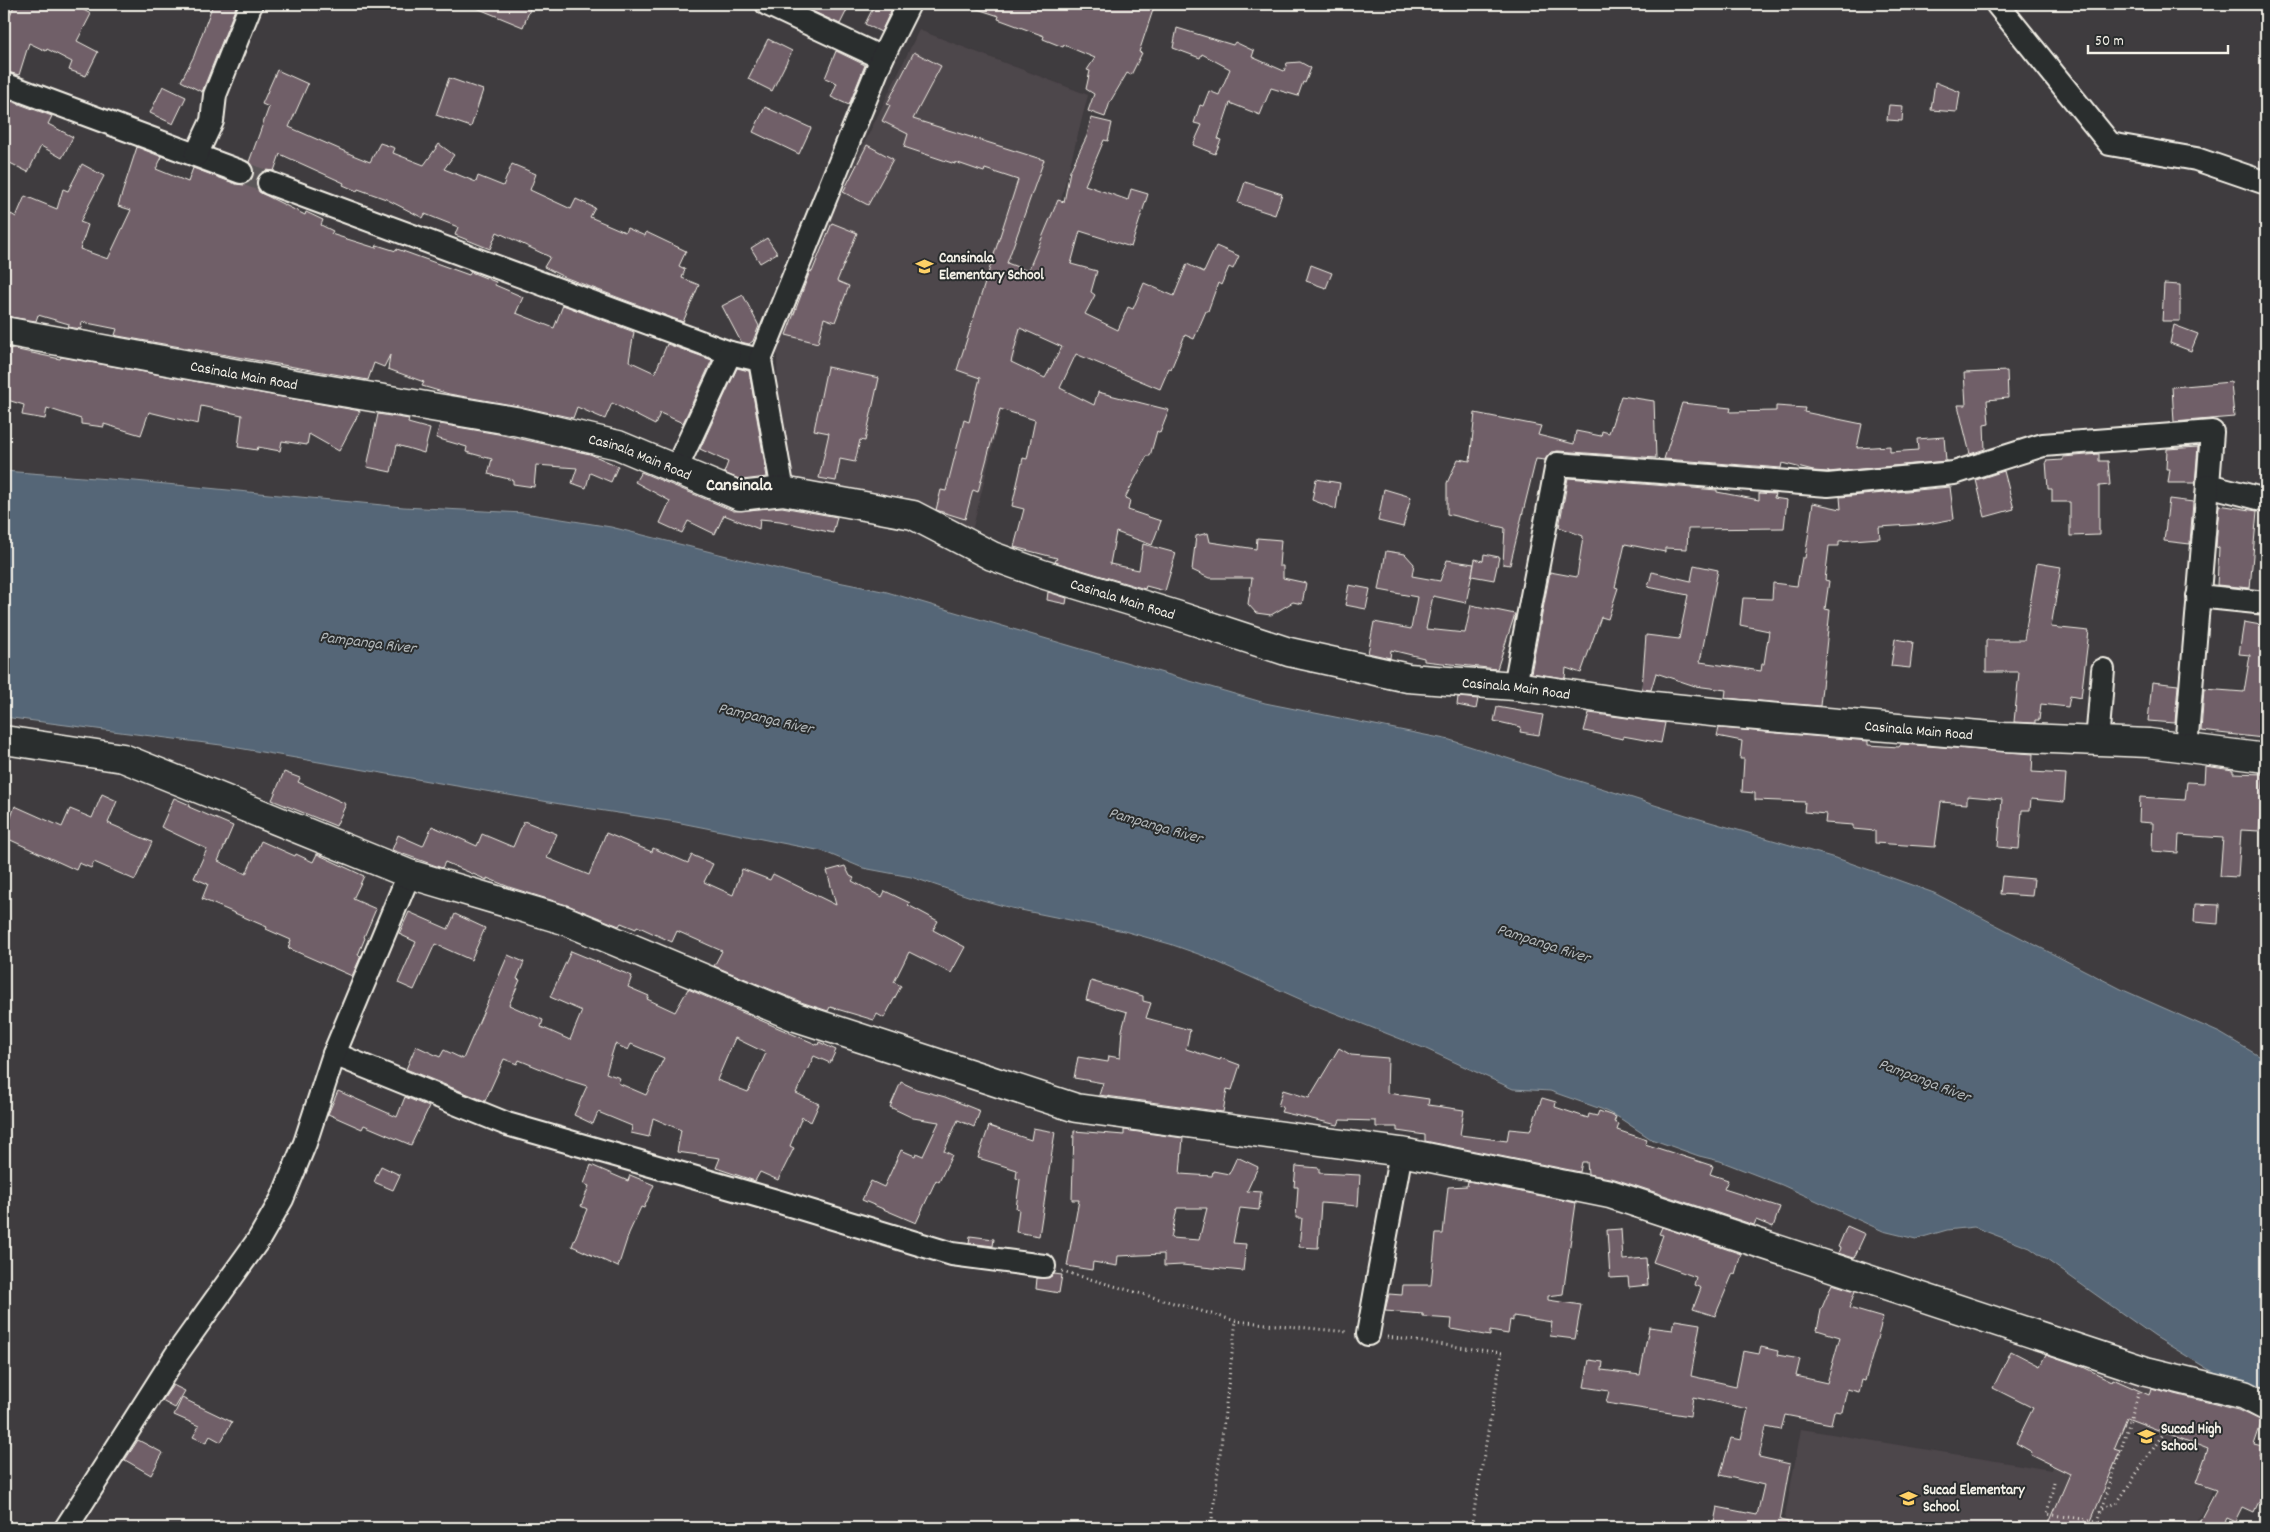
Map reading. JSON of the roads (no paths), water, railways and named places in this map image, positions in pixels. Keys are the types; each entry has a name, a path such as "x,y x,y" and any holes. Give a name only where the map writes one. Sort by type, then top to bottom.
{"main road":[{"name":"Casinala Main Road","path":"4,331 283,382 515,421 618,445 740,496 783,491 913,515 992,556 1042,574 1289,652 1408,678 1515,686 1722,713 2004,737 2149,743 2266,758"},
{"path":"4,740 123,758 409,874 564,920 796,1017 1076,1108 1401,1152 1610,1194 2146,1371 2245,1396 2266,1406"}],"street":[{"path":"196,155 212,121 215,95 251,4"},
{"path":"767,4 882,58"},
{"path":"783,491 760,360 882,58 909,4"},
{"path":"1997,4 2110,144 2196,159 2266,183"},
{"path":"4,84 241,172"},
{"path":"269,183 730,353 760,360"},
{"path":"676,469 730,353"},
{"path":"1515,686 1557,464 1828,486 1954,473 2043,445 2212,432 2186,748"},
{"path":"2208,485 2266,500"},
{"path":"2198,596 2266,603"},
{"path":"2097,742 2103,670"},
{"path":"66,1528 176,1355 259,1239 282,1199 305,1144 334,1054 409,874"},
{"path":"334,1054 507,1124 770,1199 952,1254 1044,1266"},
{"path":"1368,1334 1401,1152"}],"water":[{"name":"Pampanga River","path":"4,471 135,481 403,507 524,513 611,527 799,574 887,592 1265,703 1450,740 1686,815 1842,860 1934,893 2121,989 2220,1033 2266,1060 2266,1397 2208,1369 2154,1336 2030,1248 1974,1227 1947,1230 1916,1239 1883,1231 1782,1185 1720,1161 1699,1156 1651,1139 1618,1117 1601,1109 1550,1091 1513,1089 1426,1049 1302,1000 1204,956 1170,944 1124,931 1011,908 911,877 863,868 822,851 676,822 566,805 221,745 4,717"}],"tunnel":[{"path":"241,172 269,183"}],"place":[{"name":"Cansinala Elementary School","path":"925,266"},
{"name":"Sucad High School","path":"2147,1437"},
{"name":"Sucad Elementary School","path":"1909,1498"}],"district":[{"name":"Cansinala","path":"739,484"}]}
